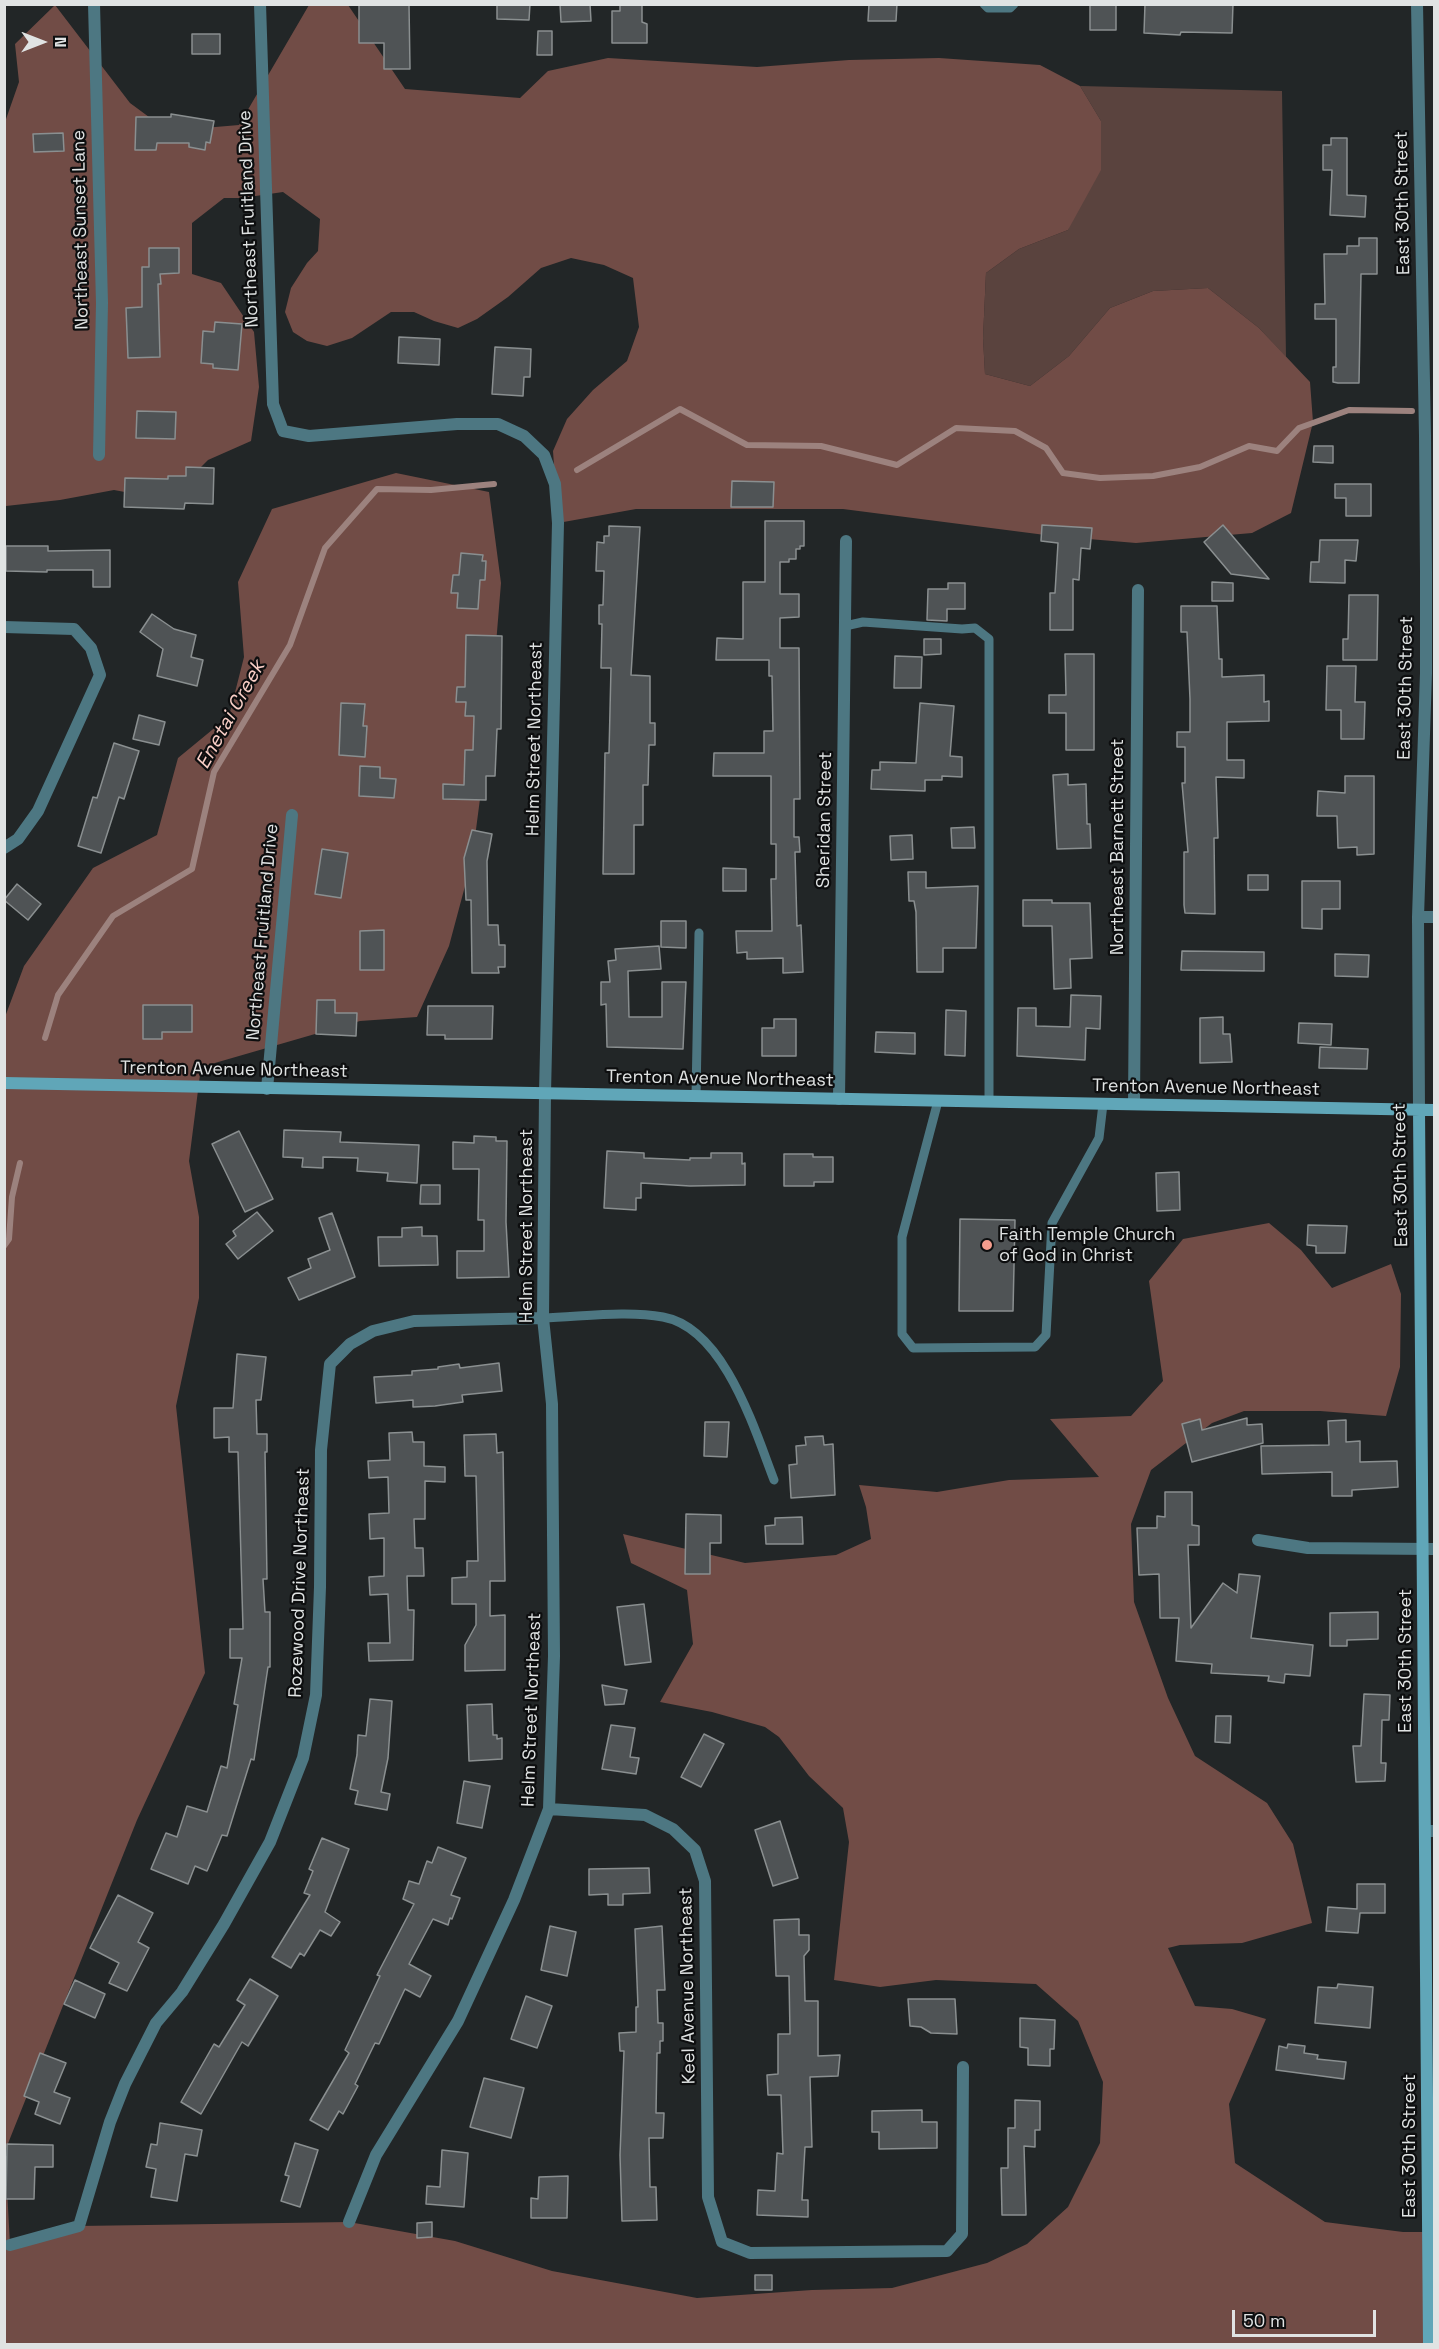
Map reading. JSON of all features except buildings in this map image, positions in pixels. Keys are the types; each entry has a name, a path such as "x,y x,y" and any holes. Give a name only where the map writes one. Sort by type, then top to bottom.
{"main road":[{"name":"Trenton Avenue Northeast","path":"4,1083 1434,1110"},
{"name":"East 30th Street","path":"1419,1110 1429,1549 1431,2137 1429,2344"}],"street":[{"name":"Northeast Sunset Lane","path":"94,4 102,303 99,455"},
{"name":"Northeast Fruitland Drive","path":"260,4 273,404 284,431"},
{"name":"East 30th Street","path":"1417,4 1430,597 1430,673 1418,916 1419,1110"},
{"name":"Helm Street Northeast","path":"284,431 309,436 458,424 498,424 524,436 544,454 555,484 558,524 545,1093 543,1318 552,1416 554,1656 549,1809 514,1900 458,2021 376,2155 349,2222"},
{"name":"Sheridan Street","path":"839,1099 846,541"},
{"name":"Northeast Barnett Street","path":"1134,1104 1138,590"},
{"path":"4,627 74,629 91,648 100,675 38,811 18,839 4,848"},
{"name":"Northeast Fruitland Drive","path":"267,1089 292,815"},
{"path":"1418,916 1434,917"},
{"name":"Rozewood Drive Northeast","path":"10,2245 79,2226 110,2122 124,2084 156,2023 182,1992 224,1924 270,1842 303,1758 316,1695 321,1450 330,1364 350,1344 373,1331 414,1322 543,1318"},
{"path":"1258,1540 1308,1548 1429,1549"},
{"name":"Keel Avenue Northeast","path":"549,1809 645,1815 673,1828 695,1850 705,1881 708,2198 722,2242 750,2253 947,2251 962,2234 963,2067"}],"lane":[{"path":"984,4 988,8 1010,8 1014,4"},
{"path":"845,626 862,622 975,628 989,639 989,1102"},
{"path":"696,1096 699,933"},
{"path":"938,1101 902,1237 902,1334 914,1348 1035,1347 1046,1335 1052,1223 1099,1138 1103,1104"},
{"path":"543,1318 649,1315 677,1320 688,1326 711,1346 721,1359 745,1409 774,1480"}],"shaded area":[{"path":"55,5 130,103 168,131 239,125 309,5 348,5 405,89 520,98 548,71 608,58 757,67 849,60 939,58 1040,65 1080,86 1101,121 1101,170 1068,230 1019,249 986,273 983,338 985,374 1030,386 1069,356 1110,308 1153,291 1208,288 1259,328 1310,382 1313,422 1291,513 1252,533 1136,543 1053,536 843,509 636,509 558,523 553,451 567,419 593,390 627,361 639,327 633,278 604,265 571,258 541,268 508,297 477,319 458,328 414,312 391,312 352,338 327,346 307,341 293,332 285,312 291,288 307,263 318,251 320,219 283,192 242,198 224,198 192,223 192,274 221,283 254,332 259,387 251,441 208,460 168,500 114,490 60,500 6,506 5,122 19,82 15,44"},
{"path":"1080,86 1282,91 1286,357 1259,328 1208,288 1153,291 1110,308 1069,356 1030,386 985,374 983,338 986,273 1019,249 1068,230 1101,121"},
{"path":"396,473 489,492 501,583 489,730 472,860 449,946 417,1017 360,1021 201,1067 189,1161 199,1217 199,1298 176,1406 205,1673 137,1820 5,2151 5,1017 24,966 93,868 157,835 178,758 229,716 244,657 238,582 272,509"},
{"path":"1269,1223 1301,1250 1332,1288 1391,1264 1401,1294 1400,1367 1386,1416 1320,1411 1244,1411 1212,1423 1151,1470 1131,1524 1134,1602 1168,1698 1195,1756 1267,1803 1293,1844 1312,1923 1242,1943 1180,1945 1168,1948 1195,2006 1232,2009 1266,2019 1229,2104 1235,2163 1325,2222 1403,2232 1429,2232 1429,2344 5,2344 5,2151 10,2245 79,2226 349,2222 455,2241 552,2271 697,2298 812,2290 892,2288 987,2263 1027,2244 1068,2207 1100,2143 1103,2082 1078,2021 1036,1984 936,1980 880,1987 834,1980 849,1842 843,1808 809,1776 779,1737 765,1727 712,1712 660,1702 693,1644 687,1590 631,1563 623,1534 745,1563 836,1555 871,1539 866,1507 859,1485 937,1492 1009,1480 1099,1477 1050,1419 1131,1416 1163,1381 1149,1281 1183,1239"}],"waterway":[{"name":"Enetai Creek","path":"577,470 680,409 747,445 821,446 897,465 956,428 1015,431 1046,448 1063,473 1100,478 1153,476 1200,467 1249,446 1277,451 1299,428 1349,410 1412,411"},
{"name":"Enetai Creek","path":"45,1038 58,995 113,916 192,869 214,772 290,645 325,548 377,489 431,490 494,484"},
{"name":"Enetai Creek","path":"4,1246 9,1239 12,1197 20,1163"}],"place":[{"name":"Faith Temple Church of God in Christ","path":"987,1245"}]}
